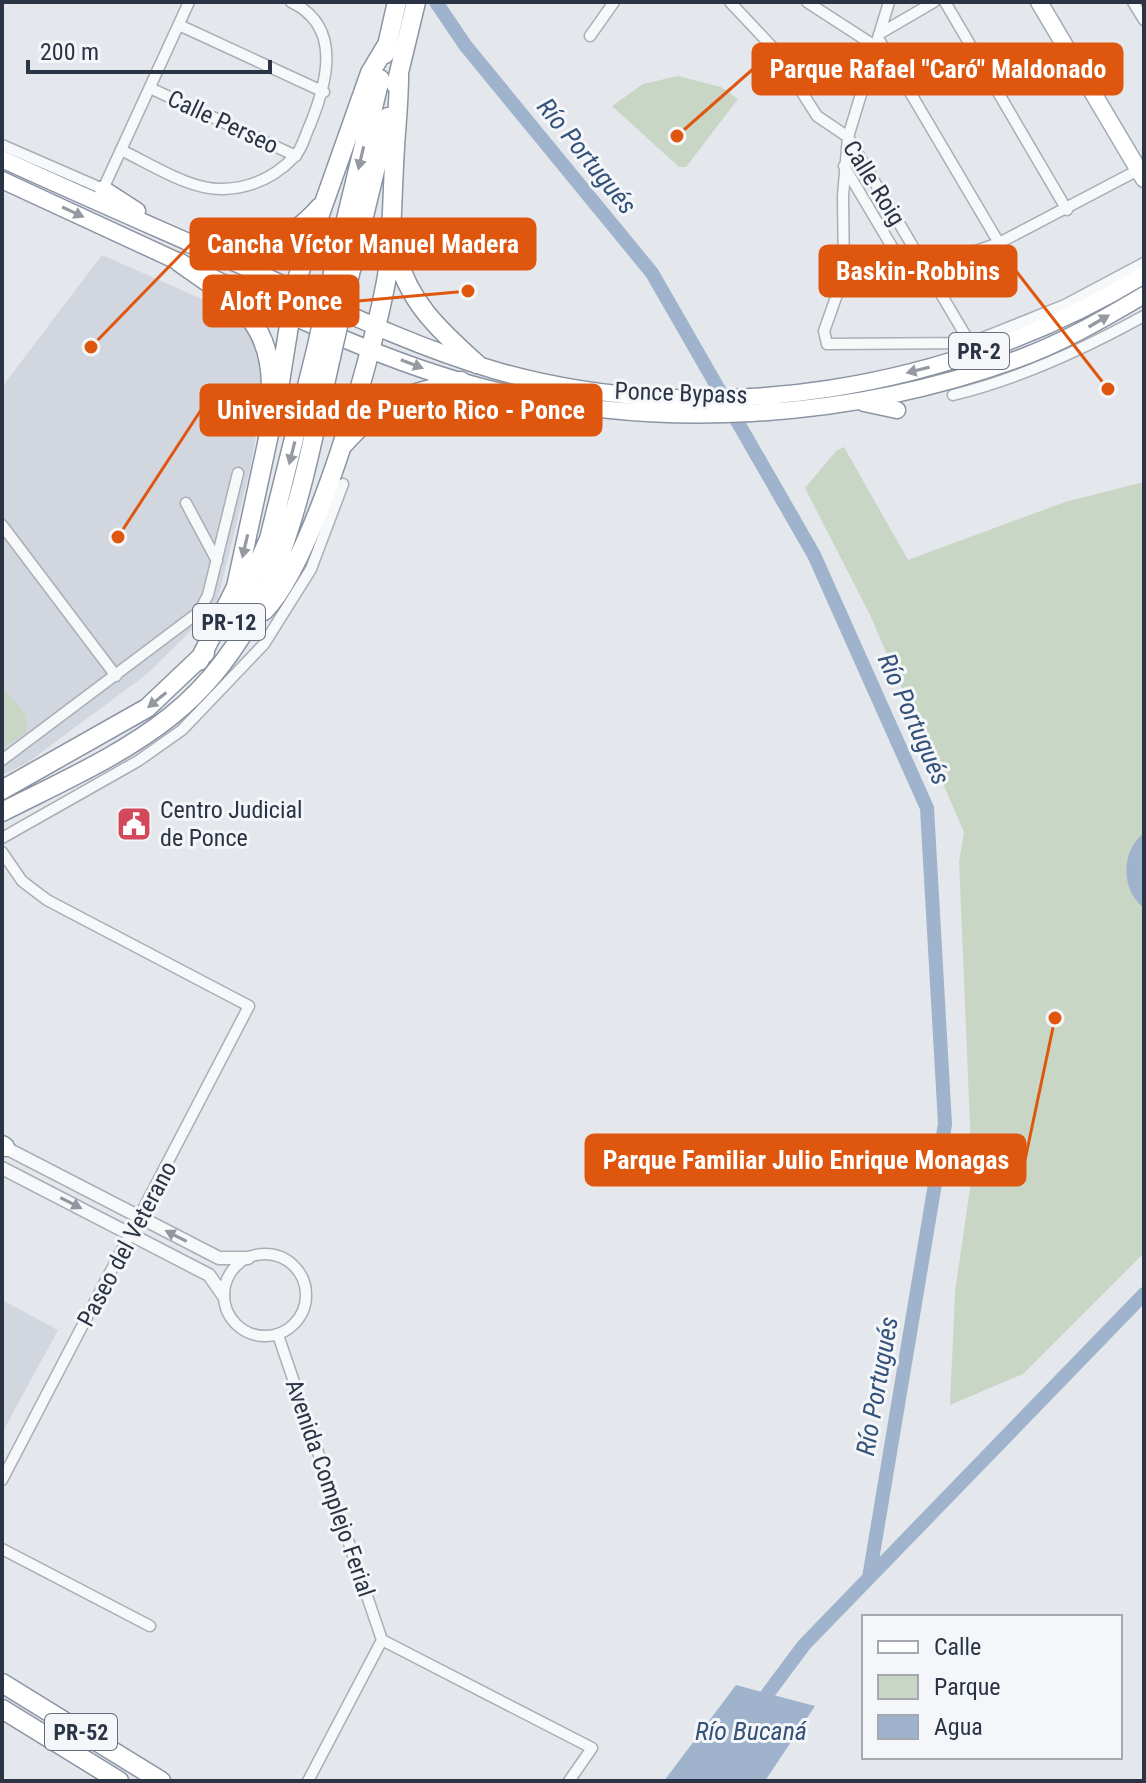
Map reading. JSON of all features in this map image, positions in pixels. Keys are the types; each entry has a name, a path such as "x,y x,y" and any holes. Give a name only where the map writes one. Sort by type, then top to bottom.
{"highway":[{"path":"199,661 236,587 269,437 295,290 327,198 388,43 397,2"},
{"path":"246,629 276,599 303,547 338,450 375,328 386,279 399,75 416,2"},
{"name":"PR-12","path":"2,812 69,778 168,718 206,683 246,629 285,545 341,275 375,78"},
{"name":"PR-12","path":"341,275 396,100"},
{"path":"191,244 234,249 268,245 295,231 327,198"},
{"path":"391,222 398,263 412,297 439,330 477,364"},
{"path":"179,262 241,306 261,332 271,371 269,437"},
{"name":"PR-12","path":"2,790 137,715 199,661 232,618 260,566 324,354"},
{"path":"338,450 367,419 398,397 461,381"},
{"path":"2,826 54,795 69,778"},
{"name":"PR-52","path":"2,1683 161,1781"},
{"name":"PR-52","path":"2,1709 119,1781"}],"main road":[{"path":"1039,2 1142,172"},
{"name":"Ponce Bypass","path":"2,159 375,328 477,364 557,385 645,395 739,396 870,381 955,360 1057,321 1144,275"},
{"name":"Ponce Bypass","path":"2,180 291,314 369,348 461,381 558,402 656,412 733,413 811,408 979,372 1065,347 1144,295"},
{"path":"103,189 156,228"},
{"path":"854,401 897,410"}],"street":[{"path":"2,145 103,189 189,2"},
{"path":"121,150 193,183 222,189 265,181 296,156 324,92 328,48 321,27 302,7 291,2"},
{"path":"590,36 614,2"},
{"name":"Calle Roig","path":"730,2 775,50 817,116 848,137 970,343"},
{"path":"807,2 821,13 878,39 999,243"},
{"path":"821,13 829,2"},
{"path":"889,2 848,137 844,166 844,275 824,331 827,344 970,343 1065,305 1144,263"},
{"path":"878,39 934,2"},
{"path":"945,2 1067,210"},
{"path":"1133,2 1144,20"},
{"path":"179,25 324,92"},
{"name":"Calle Perseo","path":"150,88 296,156"},
{"path":"844,166 904,267"},
{"path":"927,268 999,243 1142,172"},
{"path":"953,395 1007,379 1065,347 1144,316"},
{"path":"2,760 199,612 208,595 238,473"},
{"path":"2,838 138,761 182,730 264,644 311,569 343,484"},
{"path":"186,503 217,561"},
{"path":"2,525 116,676"},
{"name":"Paseo del Veterano","path":"2,852 22,881 47,900 249,1006 2,1480"},
{"path":"2,1168 209,1275 223,1295 230,1317 241,1329 255,1336 278,1335 292,1327 305,1308 306,1292 302,1277 292,1265 279,1257 263,1254 248,1258 219,1258 3,1146"},
{"path":"223,1295 230,1273 248,1258"},
{"name":"Avenida Complejo Ferial","path":"278,1335 382,1640"},
{"path":"2,1549 150,1626"},
{"path":"308,1781 382,1640 592,1748 569,1781"}],"shaded area":[{"path":"102,255 236,314 249,331 259,357 262,400 250,469 216,606 147,674 27,763 2,775 2,387"},
{"path":"2,1300 58,1330 2,1433"}],"green space":[{"path":"678,76 721,87 738,99 686,167 679,167 612,106 643,84"},
{"path":"844,447 908,560 1065,502 1144,482 1144,1253 1023,1374 950,1405 955,1292 972,1174 959,861 964,832 870,615 805,488 837,450"},
{"path":"2,687 26,715 26,732 2,749"}],"water":[{"path":"1144,833 1144,908 1131,891 1126,870 1131,849"},
{"name":"Río Bucaná","path":"736,1685 815,1706 765,1781 664,1781"}],"waterway":[{"name":"Río Portugués","path":"436,2 465,45 652,273 814,555 927,808 945,1124 869,1578"},
{"name":"Río Bucaná","path":"757,1708 804,1645 1144,1294"}],"place":[{"name":"Parque Rafael \"Caró\" Maldonado","path":"677,136"},
{"name":"Aloft Ponce","path":"468,291"},
{"name":"Cancha Víctor Manuel Madera","path":"91,347"},
{"name":"Baskin-Robbins","path":"1108,389"},
{"name":"Universidad de Puerto Rico - Ponce","path":"118,537"},
{"name":"Centro Judicial de Ponce","path":"134,824"},
{"name":"Parque Familiar Julio Enrique Monagas","path":"1055,1018"}]}
